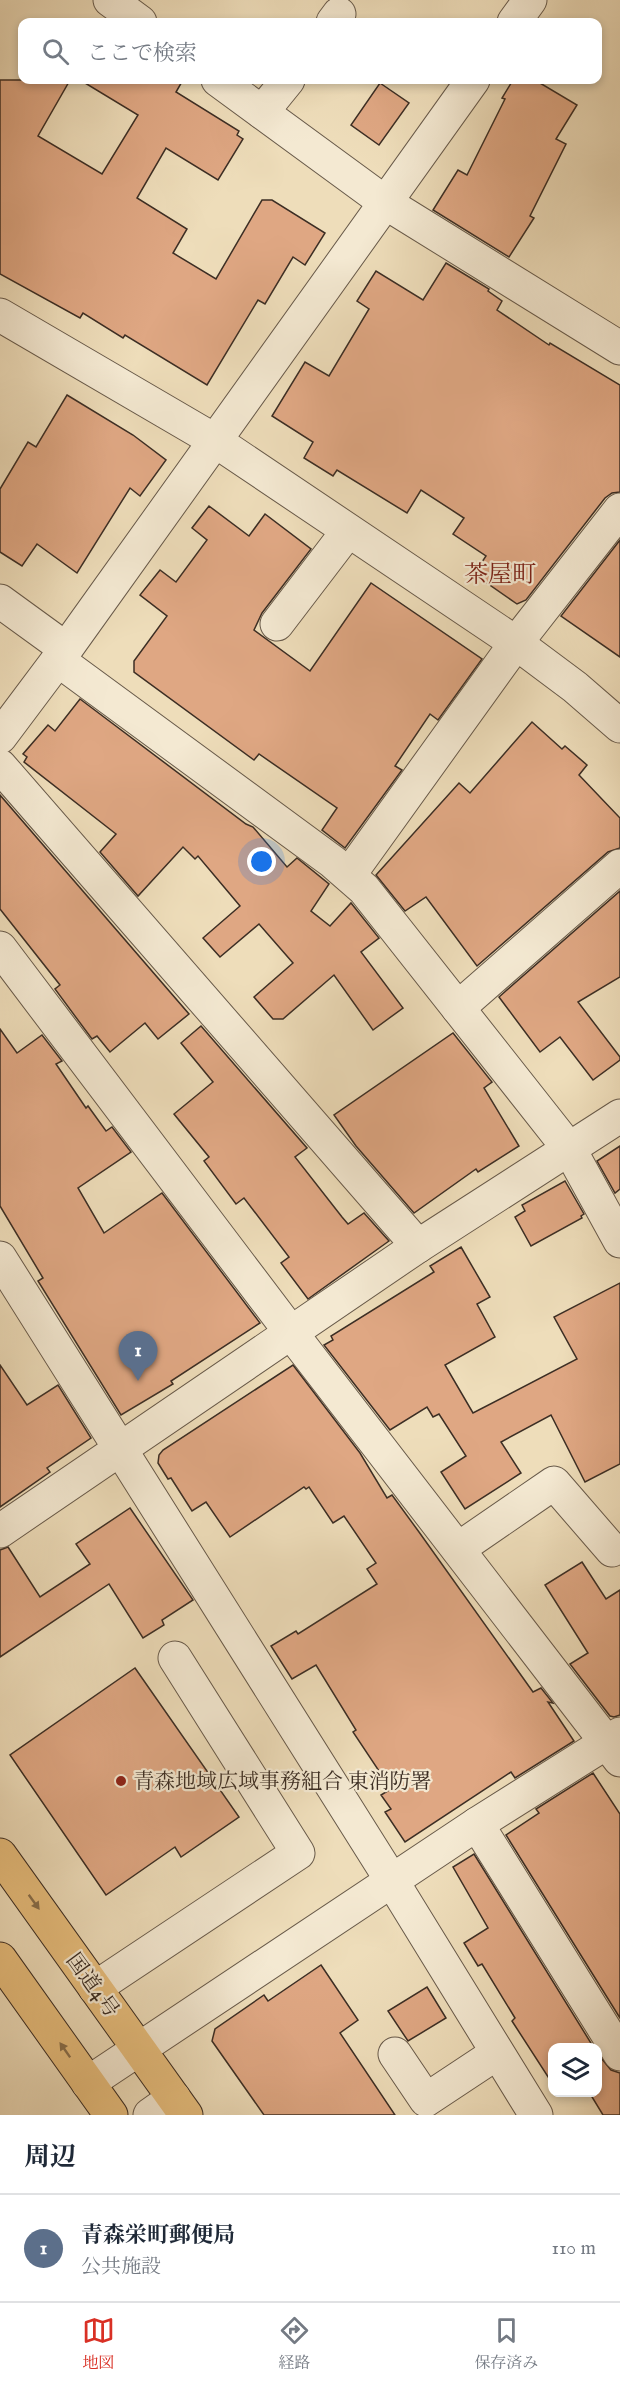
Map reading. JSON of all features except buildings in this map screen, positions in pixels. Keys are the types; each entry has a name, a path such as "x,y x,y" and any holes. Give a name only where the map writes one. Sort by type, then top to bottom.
{"highway":[{"name":"国道4号","path":"0,1855 138,2048 170,2109"},
{"path":"0,1959 111,2115"}],"street":[{"path":"110,0 135,18"},
{"path":"517,18 530,0"},
{"path":"224,84 386,203 620,348"},
{"path":"262,112 285,84"},
{"path":"0,737 62,655 470,84"},
{"path":"0,315 214,440 516,643 575,687 620,726"},
{"path":"349,875 516,643 620,510"},
{"path":"277,624 348,531"},
{"path":"0,601 62,655 349,875 364,889 570,1150 620,1241"},
{"path":"0,766 418,1246"},
{"path":"458,1008 620,866"},
{"path":"0,948 292,1334 458,1549 616,1746 477,1824 88,2083"},
{"path":"0,1531 418,1246 620,1116"},
{"path":"0,1258 392,1881 536,2115"},
{"path":"458,1549 554,1483 612,1551"},
{"path":"95,1988 298,1853 175,1659"},
{"path":"477,1824 620,2054"},
{"path":"395,2054 423,2107 497,2053"}],"place":[{"name":"青森栄町郵便局","path":"138,1381"},
{"name":"青森地域広域事務組合 東消防署","path":"121,1781"}],"district":[{"name":"茶屋町","path":"500,574"}]}
